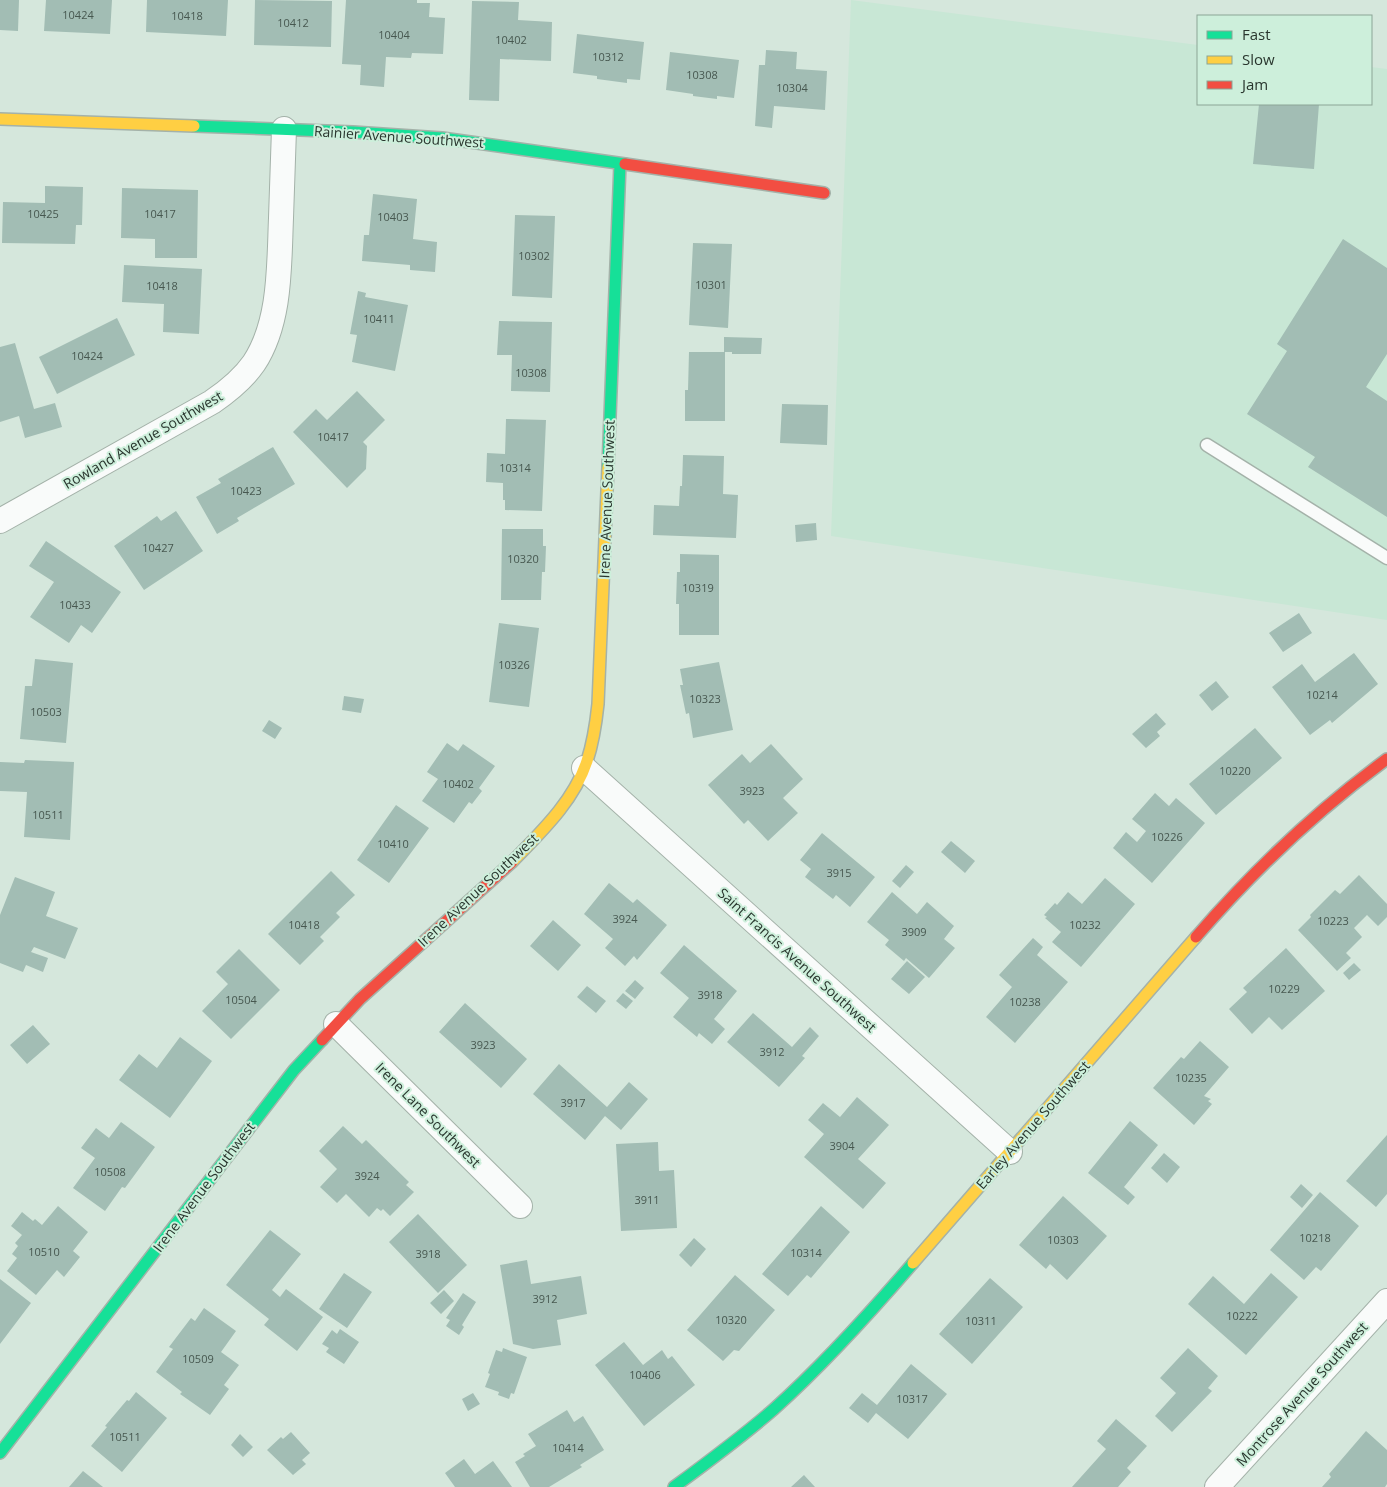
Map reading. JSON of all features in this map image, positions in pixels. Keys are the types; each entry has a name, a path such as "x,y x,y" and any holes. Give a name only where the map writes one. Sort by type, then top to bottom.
{"street":[{"name":"Rainier Avenue Southwest","path":"0,118 388,133 442,138 824,193"},
{"name":"Rowland Avenue Southwest","path":"0,521 212,402 236,383 254,363 267,337 274,305 280,246 284,130"},
{"name":"Irene Avenue Southwest","path":"0,1453 294,1070 336,1024 389,972 527,847 564,805 584,768 590,752 598,704 620,164"},
{"name":"Earley Avenue Southwest","path":"674,1487 738,1439 774,1409 818,1367 901,1277 1252,874 1316,813 1387,759"},
{"name":"Saint Francis Avenue Southwest","path":"584,768 1010,1152"},
{"name":"Irene Lane Southwest","path":"336,1024 520,1206"},
{"name":"Montrose Avenue Southwest","path":"1217,1487 1387,1301"}],"lane":[{"path":"1207,445 1387,558"}],"shaded area":[{"path":"851,0 1197,45 1197,105 1372,105 1372,67 1387,69 1387,620 831,536"}],"building":[{"path":"0,0 19,0 18,31 0,30"},
{"path":"46,0 112,0 110,34 44,31"},
{"path":"147,0 228,0 226,36 146,32"},
{"path":"255,0 332,1 331,47 254,45"},
{"path":"346,0 417,0 417,3 430,3 429,17 445,18 443,54 412,53 411,58 386,57 384,87 360,85 361,65 342,64"},
{"path":"472,1 519,2 518,20 552,22 551,61 500,59 499,101 469,100"},
{"path":"577,34 644,42 640,80 627,79 627,83 597,79 597,76 573,73"},
{"path":"766,50 797,52 796,69 827,71 825,110 774,106 772,128 755,126 759,65 765,65"},
{"path":"670,52 739,60 734,98 717,96 717,99 666,90"},
{"path":"1259,105 1319,105 1314,169 1253,164"},
{"path":"45,186 83,187 82,225 76,225 75,244 2,243 3,202 45,203"},
{"path":"122,188 198,190 197,258 155,258 155,239 121,238"},
{"path":"373,194 417,199 413,239 437,242 435,272 410,270 410,265 362,261 364,235 369,235"},
{"path":"515,215 555,216 552,298 512,296"},
{"path":"1343,239 1387,268 1387,354 1366,387 1387,401 1387,517 1308,467 1315,457 1247,414 1287,351 1277,344"},
{"path":"693,243 732,244 728,328 689,325"},
{"path":"124,265 202,269 199,334 163,332 164,304 122,302"},
{"path":"358,291 366,293 365,297 408,305 395,371 352,362 357,335 350,334"},
{"path":"117,318 135,355 57,394 39,357"},
{"path":"499,321 552,322 550,392 511,391 512,355 497,355"},
{"path":"724,337 762,338 761,354 732,354 732,352 724,352"},
{"path":"15,343 34,409 55,403 62,427 25,438 19,416 0,422 0,347"},
{"path":"689,352 725,352 725,421 685,421 685,390 688,390"},
{"path":"357,391 385,420 363,442 367,446 366,469 347,488 293,432 316,409 327,420"},
{"path":"782,404 828,405 827,445 780,443"},
{"path":"506,419 546,420 542,511 505,510 503,483 486,482 487,453 505,454"},
{"path":"273,447 295,484 237,518 239,521 217,534 196,497 221,483 218,479"},
{"path":"683,455 724,456 723,494 738,495 736,538 653,535 654,505 679,506"},
{"path":"176,511 203,551 144,590 114,546 157,516 161,521"},
{"path":"816,523 817,540 796,542 795,525"},
{"path":"502,529 543,529 543,546 546,546 545,572 542,572 541,600 501,600"},
{"path":"46,541 121,592 92,633 81,625 69,643 30,617 54,582 29,566"},
{"path":"680,554 719,555 719,635 679,635 679,604 676,604 677,572 680,572"},
{"path":"1299,613 1312,633 1283,652 1269,633"},
{"path":"499,623 539,628 529,707 489,702"},
{"path":"1354,653 1378,684 1332,723 1330,720 1310,735 1272,687 1302,664 1315,682"},
{"path":"35,659 73,663 66,743 20,739 25,686 32,686"},
{"path":"719,662 733,730 693,738 689,713 686,714 680,685 683,685 680,669"},
{"path":"1216,681 1229,697 1212,711 1199,695"},
{"path":"344,696 364,699 361,713 342,710"},
{"path":"1156,713 1166,724 1157,732 1160,736 1146,748 1132,734"},
{"path":"269,720 282,728 275,739 262,731"},
{"path":"1255,728 1282,758 1216,815 1189,784"},
{"path":"447,743 458,751 463,744 495,766 479,788 482,791 472,804 469,802 454,823 422,801 438,779 427,772"},
{"path":"771,744 803,779 783,798 798,813 768,841 748,820 744,824 708,785 742,754 750,763"},
{"path":"25,760 74,762 70,840 24,837 27,792 0,791 0,762 24,763"},
{"path":"1155,793 1169,806 1176,798 1205,823 1152,883 1113,848 1126,832 1137,842 1146,831 1132,819"},
{"path":"396,805 429,828 389,883 357,860"},
{"path":"822,833 875,877 850,907 836,895 833,899 805,877 811,869 800,860"},
{"path":"951,841 975,861 965,873 941,852"},
{"path":"906,865 914,872 900,888 892,881"},
{"path":"331,871 355,895 336,913 340,917 320,937 324,941 300,965 268,934"},
{"path":"1359,875 1387,904 1387,917 1378,926 1367,915 1354,928 1362,937 1346,953 1351,958 1337,971 1298,930 1335,890 1340,894"},
{"path":"15,877 55,892 46,916 78,928 65,959 34,947 31,952 48,958 43,972 26,965 23,972 0,963 0,915"},
{"path":"1105,878 1135,904 1081,967 1052,942 1061,932 1044,915 1055,903 1057,905 1068,892 1082,904"},
{"path":"609,883 633,903 637,899 667,925 637,960 634,956 625,966 605,948 613,939 584,914"},
{"path":"892,892 917,914 927,902 954,926 944,939 955,948 929,978 906,958 904,961 885,945 889,940 867,922"},
{"path":"553,920 581,945 558,971 530,946"},
{"path":"1033,938 1043,947 1037,955 1068,982 1015,1043 986,1017 1012,987 999,975"},
{"path":"684,945 737,991 714,1019 725,1029 712,1044 699,1033 697,1037 673,1017 689,998 660,973"},
{"path":"1286,948 1325,991 1282,1030 1269,1017 1252,1034 1229,1009 1247,992 1243,988"},
{"path":"239,949 280,990 231,1039 202,1011 228,984 216,972"},
{"path":"907,961 925,977 909,994 891,979"},
{"path":"1354,963 1361,970 1349,980 1343,973"},
{"path":"635,980 644,988 635,999 625,991"},
{"path":"587,986 606,1001 596,1013 577,997"},
{"path":"623,993 633,1001 626,1009 616,1001"},
{"path":"465,1003 527,1059 501,1088 439,1032"},
{"path":"753,1013 792,1047 810,1027 819,1036 802,1056 805,1058 779,1087 727,1042"},
{"path":"33,1025 50,1044 27,1064 10,1045"},
{"path":"180,1037 212,1061 170,1118 119,1080 139,1054 157,1068"},
{"path":"1200,1041 1229,1067 1204,1096 1211,1099 1208,1101 1212,1104 1194,1125 1153,1088 1181,1057 1184,1059"},
{"path":"559,1064 607,1107 629,1082 648,1099 621,1130 605,1116 585,1140 533,1094"},
{"path":"857,1097 889,1125 858,1159 886,1183 863,1209 804,1157 824,1134 808,1120 823,1103 840,1117"},
{"path":"1130,1121 1158,1145 1124,1187 1135,1197 1128,1205 1088,1173"},
{"path":"121,1122 155,1147 125,1188 122,1187 105,1211 73,1188 95,1158 81,1148 96,1128 109,1138"},
{"path":"343,1126 362,1144 366,1140 409,1182 406,1185 414,1192 390,1216 383,1209 381,1211 377,1208 369,1217 346,1194 337,1203 320,1187 337,1169 319,1151"},
{"path":"1387,1135 1387,1194 1376,1207 1346,1181"},
{"path":"658,1142 659,1171 674,1170 677,1228 621,1231 616,1144"},
{"path":"1164,1153 1180,1167 1167,1183 1151,1168"},
{"path":"1301,1184 1313,1195 1302,1208 1290,1197"},
{"path":"1320,1192 1359,1226 1321,1271 1316,1267 1304,1280 1270,1250"},
{"path":"1063,1196 1107,1236 1067,1280 1050,1264 1046,1269 1019,1245"},
{"path":"58,1206 88,1232 73,1251 80,1257 64,1277 57,1270 36,1295 7,1271 17,1258 12,1254 18,1246 15,1243 22,1235 11,1226 22,1212 33,1221 35,1219 42,1225"},
{"path":"821,1206 850,1232 811,1278 807,1275 788,1296 762,1274"},
{"path":"418,1214 467,1265 438,1293 389,1242"},
{"path":"270,1230 301,1254 272,1290 280,1297 286,1289 323,1317 297,1351 264,1325 269,1319 226,1285"},
{"path":"694,1238 706,1249 691,1267 679,1255"},
{"path":"527,1260 531,1284 581,1276 587,1314 557,1320 561,1345 533,1349 513,1344 500,1265"},
{"path":"344,1273 372,1292 347,1328 319,1309"},
{"path":"1271,1273 1298,1297 1246,1355 1188,1304 1213,1276 1244,1304"},
{"path":"735,1275 775,1310 739,1351 734,1350 723,1361 687,1330"},
{"path":"990,1278 1023,1307 972,1364 939,1334"},
{"path":"0,1279 31,1303 0,1344"},
{"path":"444,1290 454,1301 441,1314 430,1303"},
{"path":"463,1293 476,1302 462,1325 464,1327 459,1335 446,1326 450,1320 446,1318"},
{"path":"204,1308 236,1331 221,1352 239,1365 224,1385 229,1389 210,1415 180,1394 182,1392 156,1372 173,1349 169,1347 191,1318 195,1321"},
{"path":"340,1329 359,1342 344,1364 326,1352 329,1348 322,1344 332,1330 337,1334"},
{"path":"624,1342 643,1365 662,1350 668,1359 672,1356 695,1385 644,1426 595,1365"},
{"path":"503,1348 527,1357 514,1394 511,1393 509,1399 498,1395 499,1392 485,1387 496,1350 502,1352"},
{"path":"1188,1348 1218,1376 1208,1388 1212,1391 1172,1432 1155,1416 1176,1393 1160,1378"},
{"path":"911,1364 947,1394 908,1439 876,1413 868,1423 849,1408 862,1393 877,1405"},
{"path":"136,1392 167,1418 122,1472 91,1446 107,1427 105,1426"},
{"path":"473,1393 480,1404 468,1411 462,1399"},
{"path":"567,1410 574,1422 583,1416 604,1450 580,1465 582,1467 549,1487 530,1487 515,1462 525,1456 523,1454 536,1446 528,1434"},
{"path":"1116,1419 1147,1446 1127,1468 1131,1472 1118,1487 1072,1487 1106,1449 1097,1441"},
{"path":"1366,1431 1387,1450 1387,1484 1385,1487 1322,1487 1331,1477 1329,1474"},
{"path":"291,1432 310,1453 302,1460 306,1464 293,1475 267,1450 281,1437 283,1439"},
{"path":"240,1434 253,1447 243,1457 231,1445"},
{"path":"464,1459 475,1474 493,1461 512,1487 455,1487 445,1473"},
{"path":"83,1471 103,1487 69,1487"},
{"path":"804,1475 815,1487 791,1487"}],"traffic: fast":[{"path":"194,126 353,132 442,138 625,164"},
{"path":"608,467 620,164"},
{"path":"0,1453 294,1070 322,1040"},
{"path":"674,1487 774,1409 846,1338 913,1263"}],"traffic: slow":[{"path":"0,119 194,126"},
{"path":"512,862 565,803 581,776 591,747 598,704 608,467"},
{"path":"913,1263 1196,937"}],"traffic: jam":[{"path":"625,164 824,193"},
{"path":"1196,937 1240,888 1287,842 1335,799 1387,759"},
{"path":"322,1040 360,999 512,862"}]}
